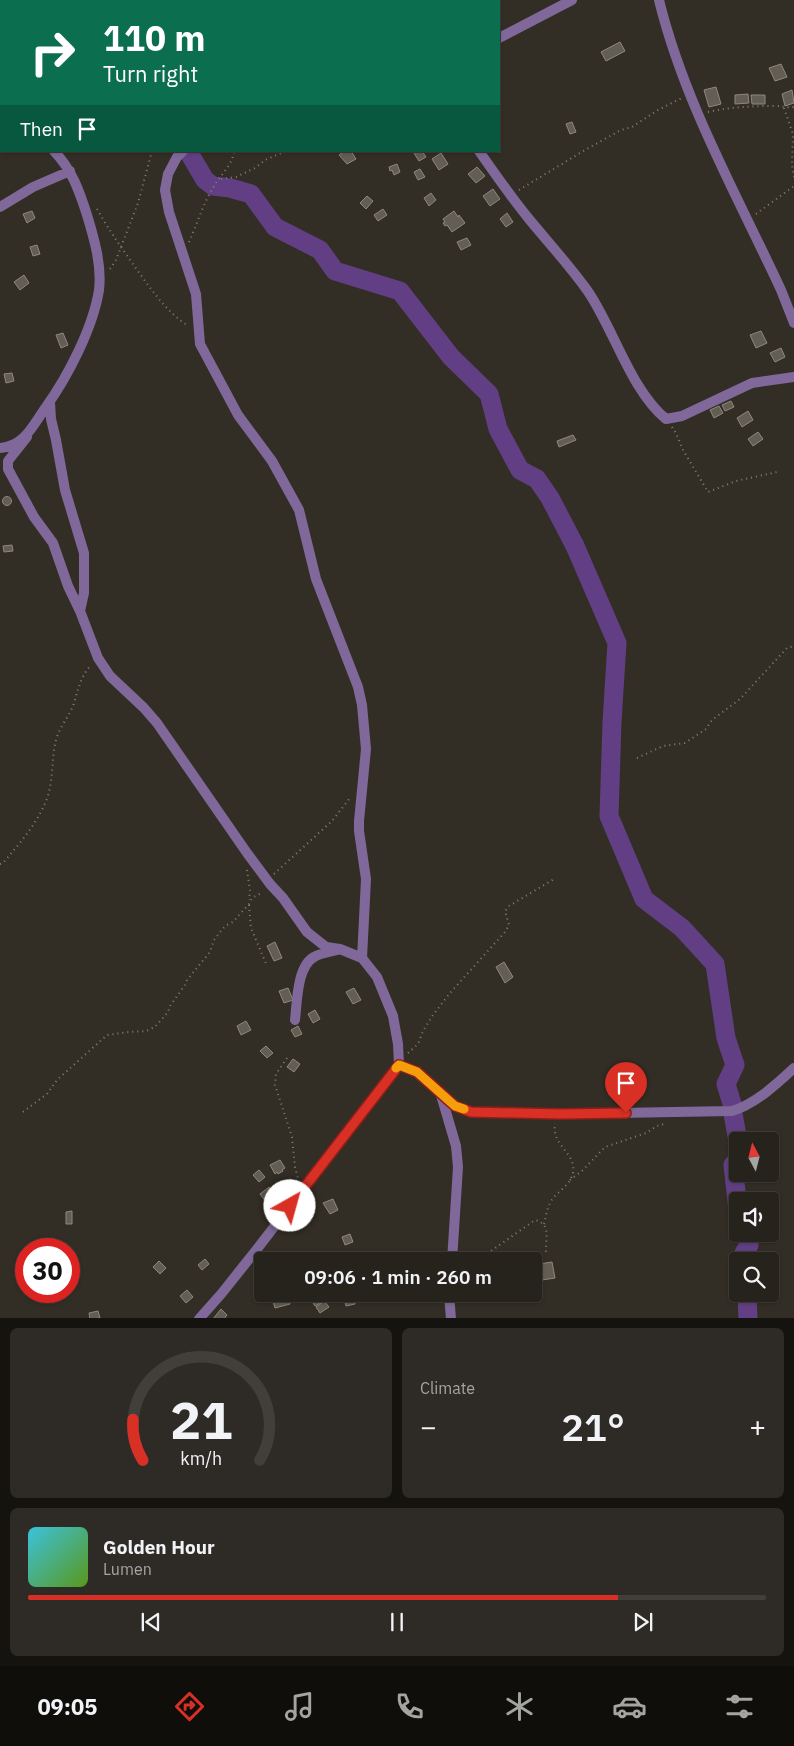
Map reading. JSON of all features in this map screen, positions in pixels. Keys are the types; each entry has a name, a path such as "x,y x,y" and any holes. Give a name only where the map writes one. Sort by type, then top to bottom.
{"street":[{"path":"500,37 572,0"},
{"path":"660,0 666,28 691,95 794,323"},
{"path":"55,152 70,171 84,206 94,239 99,289 93,312 69,371 8,462 8,469 34,518 53,543 68,586 98,658 110,676 144,708 157,724 247,853 307,932 321,944 362,958 377,977 393,1016 398,1044 399,1065 222,1293 199,1318"},
{"path":"182,152 177,157 168,174 165,190 196,294 200,344 238,415 272,461 299,510 316,579 360,696 366,749 359,821 366,879 362,958"},
{"path":"480,152 511,195 587,290 636,381 649,402 666,419 682,416 752,383 794,377"},
{"path":"0,207 33,187 70,171"},
{"path":"50,402 51,419 65,490 84,553 84,594 80,612"},
{"path":"0,448 26,437"},
{"path":"295,1020 300,979 306,965 313,957 340,949"},
{"path":"399,1065 417,1072 455,1106 471,1112 560,1114 732,1110 741,1108 752,1101 794,1068"},
{"path":"441,1095 456,1146 458,1167 453,1252"},
{"path":"450,1302 451,1318"}],"path":[{"path":"511,195 585,150 621,130 632,127 676,100 691,95"},
{"path":"699,114 734,106 777,105 784,108 794,106"},
{"path":"784,108 793,134 792,165 794,177"},
{"path":"99,289 116,260 138,203 152,152"},
{"path":"184,253 207,198 229,167 234,152"},
{"path":"219,179 236,177 255,168 265,160 284,152"},
{"path":"748,219 773,203 794,186"},
{"path":"94,204 120,247 164,306 179,320 198,331"},
{"path":"666,419 676,433 683,450 708,492 736,481 777,472"},
{"path":"637,758 664,746 685,743 706,729 712,720 740,699 787,648 794,646"},
{"path":"1,863 32,830 47,799 59,730 73,706 85,671 98,658"},
{"path":"23,1112 47,1094 57,1080 107,1035 146,1031 155,1028 168,1012 187,980 210,952 214,940 225,926 232,922 249,904 252,898 265,891 279,868 332,821 353,794"},
{"path":"247,853 246,864 250,890 248,911 251,928 267,966"},
{"path":"399,1065 418,1044 428,1023 450,993 505,932 508,925 505,911 509,906 554,880"},
{"path":"287,1058 276,1074 275,1085 292,1138 295,1167 301,1192"},
{"path":"570,1180 582,1171 605,1147 646,1134 657,1126 668,1123 677,1112"},
{"path":"546,1253 547,1238 544,1224 550,1204 554,1197 566,1188 573,1165 554,1133 555,1123 560,1114"},
{"path":"488,1252 535,1220 544,1224"}],"building":[{"path":"620,42 625,51 606,61 601,52"},
{"path":"781,64 787,77 775,81 769,68"},
{"path":"716,87 721,104 709,107 704,90"},
{"path":"792,90 794,103 785,106 782,94"},
{"path":"748,94 749,103 735,104 735,95"},
{"path":"751,95 765,95 765,104 752,104"},
{"path":"572,122 576,132 570,134 566,124"},
{"path":"344,152 352,152 356,159 347,164 339,155"},
{"path":"423,152 426,157 419,161 414,153"},
{"path":"441,153 448,164 439,170 432,159"},
{"path":"397,164 400,172 394,175 389,167"},
{"path":"477,167 485,176 476,183 468,174"},
{"path":"420,169 425,177 418,180 414,172"},
{"path":"493,189 500,199 490,206 483,196"},
{"path":"431,193 436,200 429,206 424,198"},
{"path":"367,196 373,201 366,209 360,203"},
{"path":"383,209 387,215 378,221 374,215"},
{"path":"32,211 35,218 27,223 23,214"},
{"path":"454,211 465,223 452,232 447,225 445,226 443,219"},
{"path":"507,213 513,222 506,227 500,219"},
{"path":"467,238 471,245 461,250 457,242"},
{"path":"37,245 40,254 33,256 30,247"},
{"path":"24,275 29,283 20,290 14,282"},
{"path":"761,331 767,343 756,348 750,335"},
{"path":"63,333 68,345 61,348 56,335"},
{"path":"781,348 785,357 775,362 770,353"},
{"path":"12,373 14,381 6,383 4,374"},
{"path":"731,401 734,407 725,411 722,405"},
{"path":"719,406 723,413 714,418 710,410"},
{"path":"748,411 753,420 742,427 737,418"},
{"path":"758,432 763,439 753,446 748,439"},
{"path":"573,435 576,440 559,447 557,441"},
{"path":"7,496 12,501 7,506 2,501"},
{"path":"12,545 13,551 4,552 3,546"},
{"path":"275,942 282,958 274,961 267,946"},
{"path":"504,962 513,977 505,983 496,967"},
{"path":"288,988 293,1000 284,1003 279,991"},
{"path":"354,988 361,1000 353,1004 346,992"},
{"path":"315,1010 320,1019 313,1023 308,1014"},
{"path":"246,1021 251,1030 241,1035 237,1026"},
{"path":"298,1026 302,1034 295,1037 291,1030"},
{"path":"266,1046 273,1053 267,1058 260,1051"},
{"path":"293,1059 300,1064 294,1072 287,1067"},
{"path":"280,1160 285,1168 278,1174 277,1172 275,1174 270,1165"},
{"path":"259,1170 265,1177 259,1182 253,1175"},
{"path":"269,1187 276,1195 266,1202 260,1194"},
{"path":"333,1199 338,1210 330,1214 323,1203"},
{"path":"72,1211 72,1224 66,1224 66,1212"},
{"path":"350,1234 353,1242 345,1245 342,1237"},
{"path":"205,1259 209,1264 202,1270 198,1265"},
{"path":"159,1261 166,1268 160,1274 153,1267"},
{"path":"552,1262 555,1278 542,1280 542,1264"},
{"path":"187,1290 193,1297 186,1303 180,1296"},
{"path":"273,1302 289,1302 290,1304 275,1308"},
{"path":"312,1302 322,1302 315,1306"},
{"path":"325,1302 329,1307 320,1313 316,1307"},
{"path":"345,1302 355,1302 355,1304 346,1306"},
{"path":"221,1309 227,1315 225,1318 214,1318"},
{"path":"98,1311 100,1318 90,1318 89,1313"}],"waterway":[{"path":"189,152 205,180 213,186 230,188 251,194 275,227 320,250 335,271 400,291 451,357 489,394 498,429 520,470 537,479 550,498 575,546 617,643 609,816 644,899 682,928 715,964 726,1038 735,1065 726,1084 733,1107"},
{"path":"733,1114 736,1132"},
{"path":"735,1182 736,1192"},
{"path":"745,1252 749,1245 748,1242"},
{"path":"747,1302 748,1318"}],"slow traffic":[{"path":"396,1068 399,1065 417,1072 441,1095 455,1106 464,1109"}],"route":[{"path":"290,1206 399,1065 417,1072 455,1106 471,1112 626,1113"}]}
